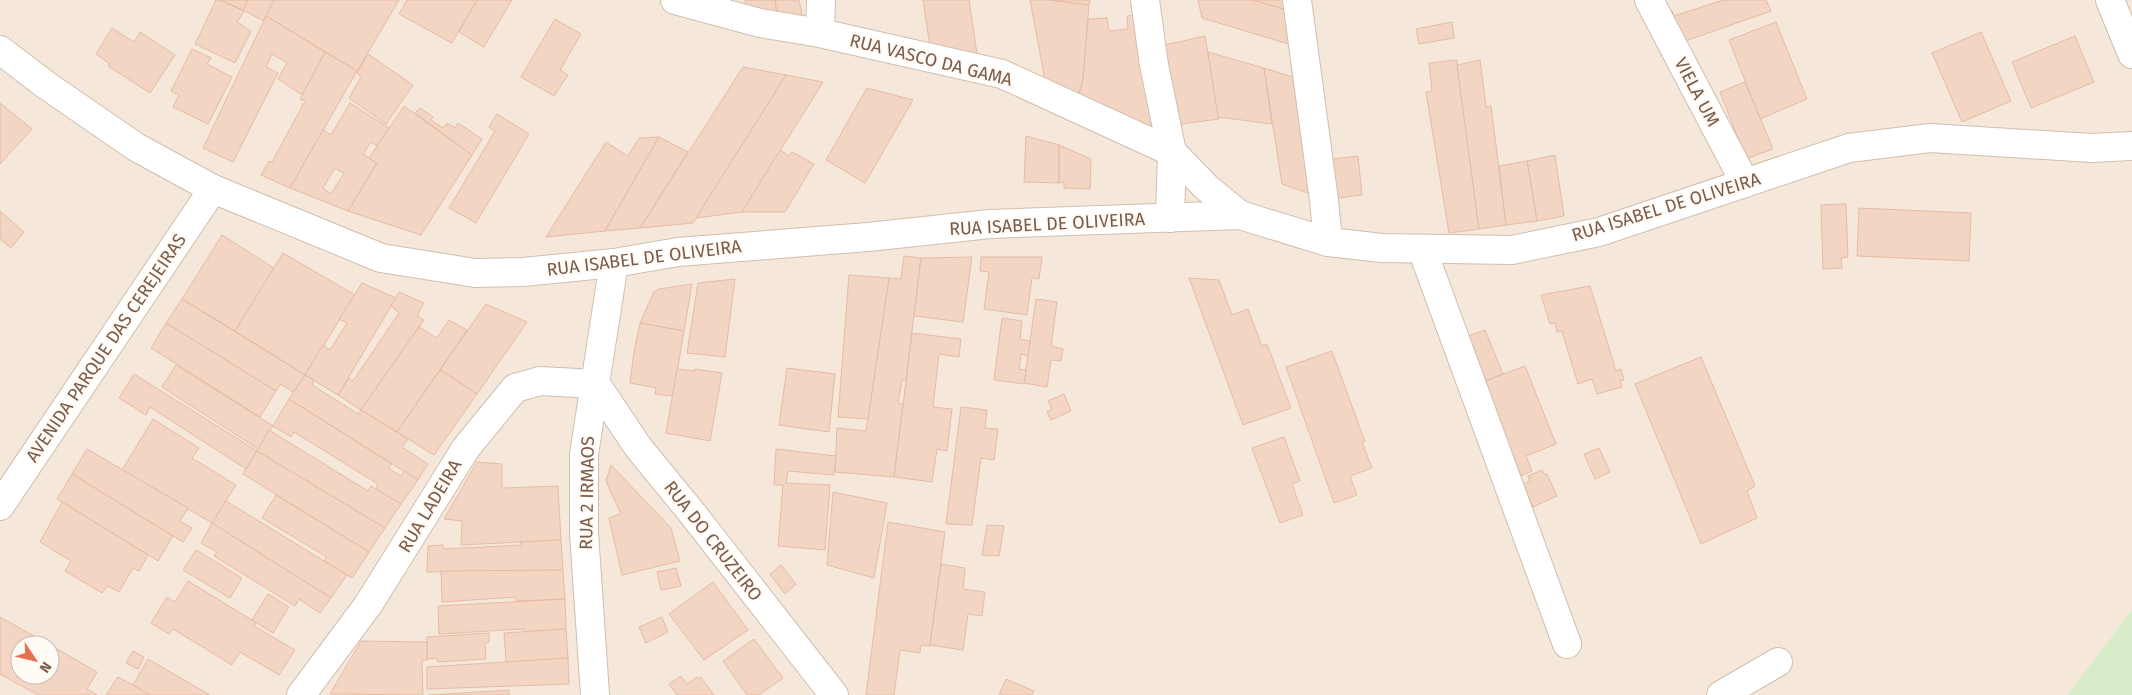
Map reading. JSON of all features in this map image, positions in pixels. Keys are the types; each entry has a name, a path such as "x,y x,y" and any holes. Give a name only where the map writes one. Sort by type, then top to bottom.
{"street":[{"name":"RUA VASCO DA GAMA","path":"675,0 760,23 820,33 1002,74 1172,152 1206,187 1240,216"},
{"path":"820,0 820,33"},
{"path":"1145,0 1156,75 1172,152 1170,218"},
{"path":"1297,0 1328,242"},
{"name":"VIELA UM","path":"1649,0 1745,183"},
{"path":"2110,0 2132,54"},
{"name":"RUA ISABEL DE OLIVEIRA","path":"0,50 46,85 136,147 213,189 381,258 475,273 523,272 614,262 678,252 868,237 990,224 1240,216 1328,242 1382,248 1512,250 1599,232 1849,148 1930,138 2092,148 2132,146"},
{"name":"AVENIDA PARQUE DAS CEREJEIRAS","path":"0,506 213,189"},
{"path":"1422,249 1567,644"},
{"name":"RUA 2 IRMAOS","path":"595,695 584,533 584,454 614,262"},
{"name":"RUA LADEIRA","path":"301,695 368,605 466,448 515,388 540,381 596,384"},
{"name":"RUA DO CRUZEIRO","path":"596,384 638,447 834,695"},
{"path":"1721,695 1778,662"}],"shaded area":[{"path":"0,0 2132,0 2132,610 2067,695 0,695"}],"green space":[{"path":"2132,610 2132,695 2067,695"}],"building":[{"path":"216,0 244,11 237,22 251,31 235,63 195,44"},
{"path":"220,0 248,0 243,10"},
{"path":"248,0 274,0 264,21 243,10"},
{"path":"274,0 399,0 357,71 266,16"},
{"path":"407,0 477,0 452,43 399,14"},
{"path":"477,0 512,0 484,47 459,32"},
{"path":"745,0 775,0 778,20 748,17"},
{"path":"775,0 799,0 802,14 778,20"},
{"path":"923,0 969,0 977,54 930,47"},
{"path":"1030,0 1050,0 1089,5 1083,80 1078,97 1045,80"},
{"path":"1050,0 1090,0 1089,5"},
{"path":"1198,0 1253,0 1290,11 1295,46 1202,18"},
{"path":"1253,0 1287,0 1290,11"},
{"path":"1723,0 1766,0 1771,11 1674,45 1662,15 1672,11 1674,16"},
{"path":"1137,15 1153,131 1078,97 1083,80 1088,19 1107,18 1109,31 1128,29 1127,16"},
{"path":"266,16 325,52 302,95 278,79 287,63 272,54 266,67 278,73 233,162 203,148"},
{"path":"555,19 581,34 560,70 568,75 554,96 521,77"},
{"path":"1452,22 1454,38 1419,44 1416,29"},
{"path":"1776,22 1807,99 1760,119 1729,40"},
{"path":"112,28 134,42 140,32 175,55 150,93 108,66 110,64 96,54"},
{"path":"1981,32 2011,101 1962,122 1932,53"},
{"path":"1205,36 1219,119 1174,125 1161,46"},
{"path":"2075,36 2094,82 2031,108 2012,62"},
{"path":"192,49 211,58 207,64 232,77 208,124 173,107 179,95 171,91"},
{"path":"325,52 357,71 290,188 261,175 269,161 272,162 305,101 300,99"},
{"path":"1208,52 1264,68 1272,124 1218,117"},
{"path":"368,54 413,85 386,124 349,98 361,77 357,73"},
{"path":"1457,60 1479,229 1449,233 1426,92 1432,91 1429,63"},
{"path":"1480,60 1486,107 1491,106 1506,225 1479,229 1457,65"},
{"path":"743,67 786,75 693,223 640,228"},
{"path":"1264,68 1299,79 1313,195 1282,184"},
{"path":"786,75 823,82 742,212 696,218"},
{"path":"1745,82 1773,149 1746,159 1720,92"},
{"path":"867,88 913,100 865,183 826,160"},
{"path":"0,103 32,129 0,164"},
{"path":"350,103 389,128 377,146 371,142 363,154 377,163 348,211 290,188 323,130 331,135","holes":["335,168 344,173 331,194 323,188"]},
{"path":"404,106 472,155 421,235 348,211 377,163 369,158"},
{"path":"420,108 433,117 431,120 443,128 447,123 455,128 458,123 482,139 472,155 415,113"},
{"path":"497,114 529,134 476,223 449,208 495,131 489,127"},
{"path":"1026,136 1059,145 1059,183 1024,182"},
{"path":"659,137 605,231 546,237 606,142 628,156 639,138"},
{"path":"659,137 688,152 640,228 605,231"},
{"path":"1059,145 1091,159 1090,189 1064,188 1064,182 1059,183"},
{"path":"780,150 789,156 792,152 814,164 785,212 742,212"},
{"path":"1555,155 1564,216 1537,221 1527,161"},
{"path":"1358,156 1362,195 1337,198 1333,159"},
{"path":"1527,161 1537,221 1506,225 1499,166"},
{"path":"1846,204 1848,257 1841,258 1842,268 1823,269 1821,205"},
{"path":"1859,208 1971,213 1969,261 1857,256"},
{"path":"0,211 24,232 11,248 0,239"},
{"path":"222,235 274,268 235,331 182,299"},
{"path":"283,253 355,295 305,375 235,331"},
{"path":"904,256 921,258 906,380 902,380 898,403 903,404 894,477 835,472 837,428 866,431 889,278 901,279"},
{"path":"972,257 963,322 914,316 921,258"},
{"path":"981,257 1042,257 1039,279 1032,278 1027,315 984,309 989,272 980,271"},
{"path":"849,275 889,278 868,419 838,417"},
{"path":"1189,278 1219,280 1232,315 1248,309 1262,346 1267,344 1291,408 1243,425"},
{"path":"735,279 725,357 687,353 698,283"},
{"path":"362,283 396,298 338,395 305,375 323,345 330,350 347,323 339,319"},
{"path":"692,284 684,331 640,323 654,292 659,289"},
{"path":"1590,286 1616,371 1621,369 1624,380 1620,381 1622,387 1597,394 1592,379 1578,384 1562,331 1557,332 1555,323 1550,324 1541,295"},
{"path":"399,292 424,303 417,316 424,320 361,410 338,395 349,378 353,381 399,313 391,306"},
{"path":"182,299 305,375 293,392 281,384 276,391 166,323"},
{"path":"1036,299 1057,302 1051,346 1063,349 1061,361 1051,360 1047,387 1024,383"},
{"path":"486,304 527,322 477,394 440,370"},
{"path":"1002,318 1022,321 1020,339 1030,341 1028,356 1021,354 1019,369 1026,370 1024,384 994,380"},
{"path":"449,320 467,330 397,432 361,410 419,327 437,338"},
{"path":"166,323 276,391 260,417 151,348"},
{"path":"640,323 684,331 673,396 655,394 656,388 630,383"},
{"path":"1485,330 1503,374 1480,383 1462,338"},
{"path":"912,333 961,339 959,357 939,354 933,407 952,409 947,451 937,449 932,482 894,477"},
{"path":"1332,351 1365,442 1362,442 1372,468 1350,476 1357,495 1334,503 1286,367"},
{"path":"1701,357 1755,486 1747,491 1757,518 1701,544 1635,384"},
{"path":"176,365 273,426 258,449 162,387"},
{"path":"1525,366 1556,444 1526,456 1532,471 1518,477 1480,383"},
{"path":"787,368 835,374 829,432 779,425"},
{"path":"677,369 695,371 695,369 722,373 710,441 666,433"},
{"path":"440,370 477,394 434,455 397,432"},
{"path":"134,374 257,451 246,469 150,407 146,415 119,398"},
{"path":"305,375 314,380 312,385 358,414 361,410 408,439 402,447 428,464 418,480 289,399"},
{"path":"1064,394 1071,411 1051,420 1047,412 1052,409 1048,401"},
{"path":"289,399 392,464 388,468 401,476 405,471 418,480 401,504 376,489 378,484 294,432 291,437 273,426"},
{"path":"961,407 987,410 985,428 998,429 994,460 981,458 972,525 946,524"},
{"path":"153,419 199,448 192,458 236,485 212,523 122,470"},
{"path":"269,430 368,491 371,486 401,504 385,528 257,451"},
{"path":"1284,437 1300,481 1292,484 1303,515 1280,523 1252,448"},
{"path":"1599,448 1610,472 1595,479 1584,454"},
{"path":"87,449 188,508 180,521 192,528 183,542 72,474"},
{"path":"776,449 836,456 834,475 788,471 786,483 830,485 825,550 778,546 783,485 774,485"},
{"path":"257,451 385,528 369,552 243,474"},
{"path":"477,462 502,464 502,488 558,486 561,540 461,545 462,521 444,519"},
{"path":"611,465 671,528 680,561 622,575 609,518 621,514 606,481"},
{"path":"1542,470 1545,475 1547,474 1557,496 1533,507 1523,484 1530,481 1528,476"},
{"path":"72,474 173,536 158,561 57,499"},
{"path":"833,492 887,503 874,578 827,565"},
{"path":"276,495 369,552 352,578 324,561 327,557 262,518"},
{"path":"226,501 347,575 331,598 212,523"},
{"path":"62,502 148,555 139,571 133,568 119,592 108,586 102,593 65,571 71,561 40,542"},
{"path":"888,522 945,532 930,646 921,645 920,653 900,650 894,695 866,695"},
{"path":"212,523 331,598 320,613 299,599 295,606 214,556 217,552 201,543"},
{"path":"987,525 1004,526 999,556 982,555"},
{"path":"561,540 563,570 427,572 428,546 443,545 443,549 521,545 520,542"},
{"path":"196,550 242,578 230,598 183,570"},
{"path":"941,564 965,568 963,589 985,592 982,616 968,614 963,650 930,645"},
{"path":"781,565 796,584 785,594 770,574"},
{"path":"676,568 681,586 661,590 657,572"},
{"path":"563,570 565,599 516,601 516,597 442,602 441,571"},
{"path":"188,581 252,620 256,623 254,626 295,650 279,675 240,652 232,665 173,629 169,634 151,623 167,597 175,602"},
{"path":"713,582 748,630 704,660 669,614"},
{"path":"268,594 289,607 273,633 252,620"},
{"path":"565,599 566,629 525,632 524,629 439,634 438,606"},
{"path":"0,617 32,635 10,635 10,680 0,674"},
{"path":"662,617 668,632 646,643 639,627"},
{"path":"566,629 568,658 506,662 504,633"},
{"path":"489,633 489,642 485,643 486,659 438,662 437,658 427,659 427,637"},
{"path":"754,639 783,678 759,695 747,695 723,661"},
{"path":"361,641 427,642 427,660 422,661 423,695 330,694"},
{"path":"60,651 97,672 87,689 97,695 38,695 20,685 60,685"},
{"path":"133,651 144,657 138,669 126,663"},
{"path":"568,658 569,684 427,689 427,667"},
{"path":"148,659 210,695 150,695 133,685"},
{"path":"681,676 687,684 697,677 699,679 701,677 714,695 677,695 669,684"},
{"path":"118,677 133,685 150,695 106,695"},
{"path":"1006,679 1034,691 1032,695 999,695"},
{"path":"509,690 509,695 428,695"}]}
